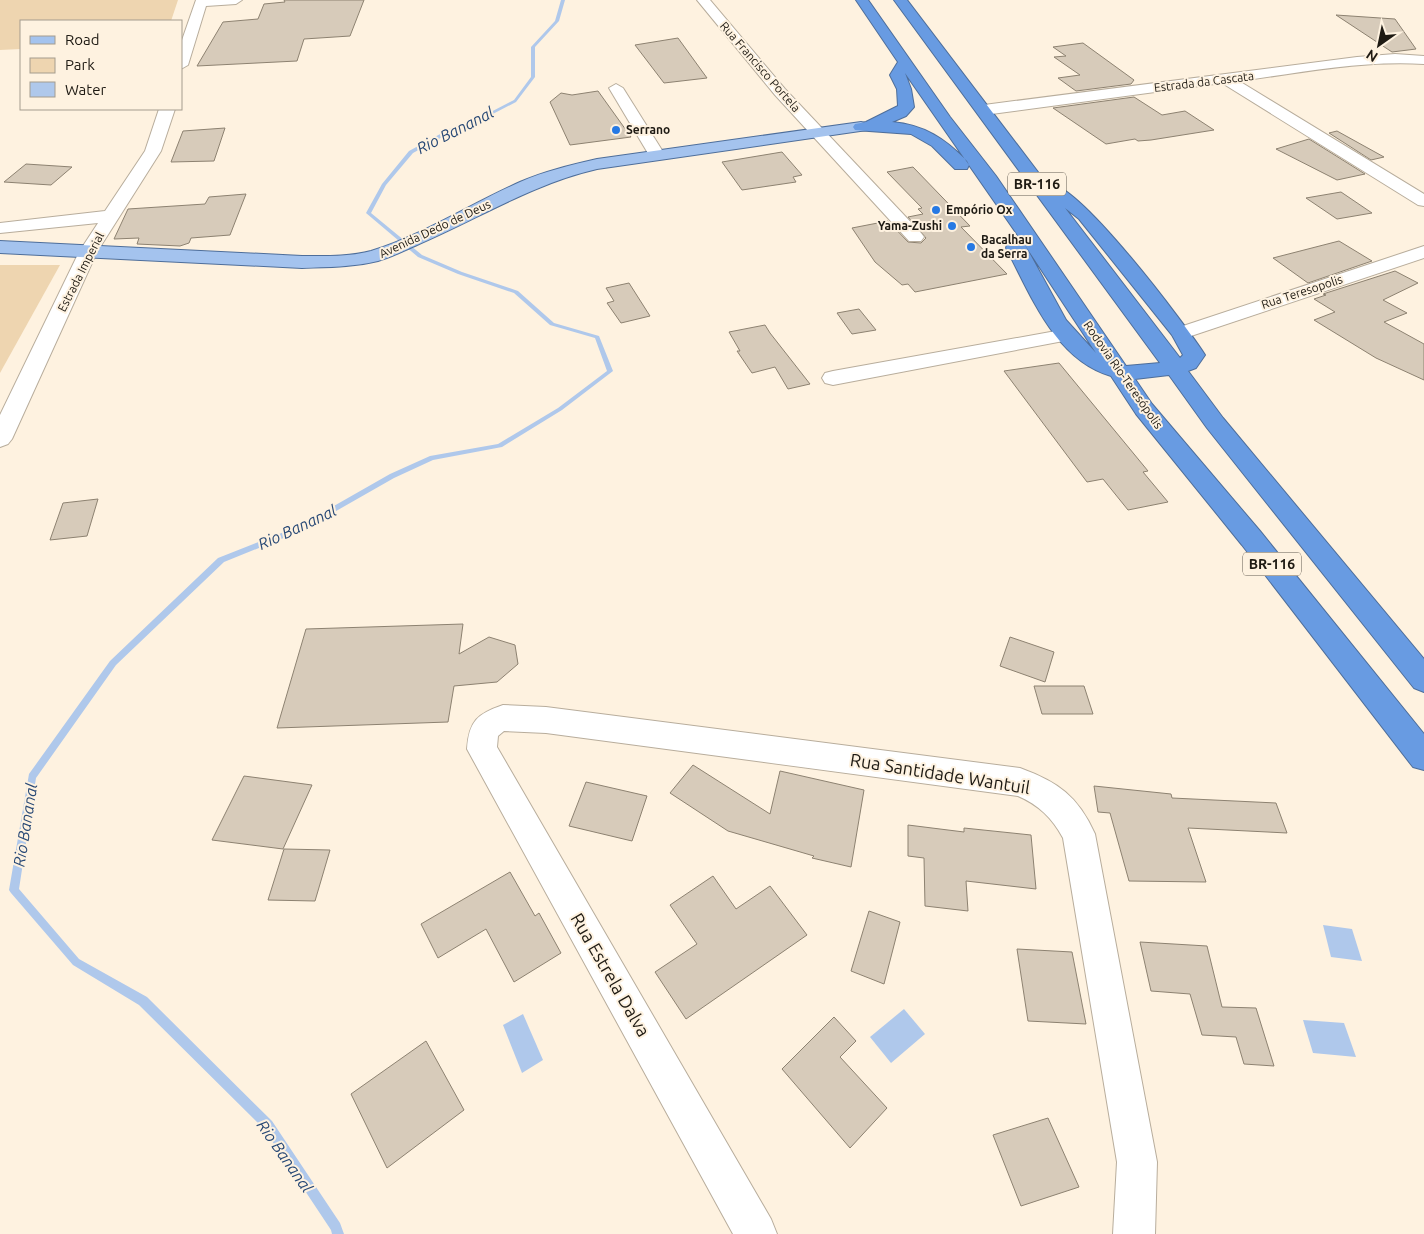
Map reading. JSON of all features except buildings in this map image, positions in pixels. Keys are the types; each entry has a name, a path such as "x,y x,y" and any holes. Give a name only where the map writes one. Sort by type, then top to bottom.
{"highway":[{"name":"Rodovia Rio-Teresópolis","path":"862,0 944,120 990,180 1144,408 1251,538 1424,757"},
{"name":"BR-116","path":"900,0 984,110 1173,368 1424,680"},
{"path":"861,127 895,116 906,106 904,89 898,76 905,62"},
{"path":"861,127 905,127 919,131 944,148 960,166 990,180"},
{"path":"1018,223 1015,248 1067,335 1089,360 1119,372 1188,365 1194,355 1181,333 1085,215 1022,164"}],"main road":[{"name":"Avenida Dedo de Deus","path":"0,248 302,262 341,261 374,256 427,234 527,185 562,172 597,164 861,127"}],"street":[{"path":"182,62 202,1 236,0"},
{"name":"Rua Francisco Portela","path":"703,0 780,92 915,237"},
{"path":"1406,58 1424,67"},
{"name":"Estrada da Cascata","path":"984,110 1227,80 1357,61 1406,58 1424,60"},
{"path":"1227,80 1424,201"},
{"path":"616,88 657,155"},
{"name":"Estrada Imperial","path":"0,439 88,252 153,151 167,110"},
{"path":"0,228 110,216"},
{"name":"Rua Teresopolis","path":"1181,333 1424,252"},
{"path":"833,378 1067,335"},
{"name":"Rua Santidade Wantuil","path":"497,719 516,717 546,720 1020,782 1043,790 1060,804 1079,834 1137,1162 1134,1234"},
{"name":"Rua Estrela Dalva","path":"497,719 489,724 481,736 482,749 756,1234"}],"green space":[{"path":"0,0 178,0 171,20 20,20 20,49 0,50"},
{"path":"0,265 60,265 0,373"}],"water":[{"path":"1323,925 1352,929 1362,961 1331,957"},
{"path":"904,1009 925,1034 891,1063 870,1037"},
{"path":"523,1014 543,1060 522,1073 503,1025"},
{"path":"1303,1020 1344,1023 1356,1057 1313,1053"}],"waterway":[{"name":"Rio Bananal","path":"338,1234 336,1227 268,1125 143,1001 76,962 14,890 32,777 113,663 221,560 299,529 392,476 432,458 500,446 560,409 610,371 597,337 552,324 516,292 460,273 420,256 368,213 384,185 411,152 455,128 486,116 515,101 533,77 533,47 557,21 563,0"}],"place":[{"name":"Serrano","path":"616,130"},
{"name":"Empório Ox","path":"936,210"},
{"name":"Yama-Zushi","path":"952,226"},
{"name":"Bacalhau da Serra","path":"971,247"}]}
